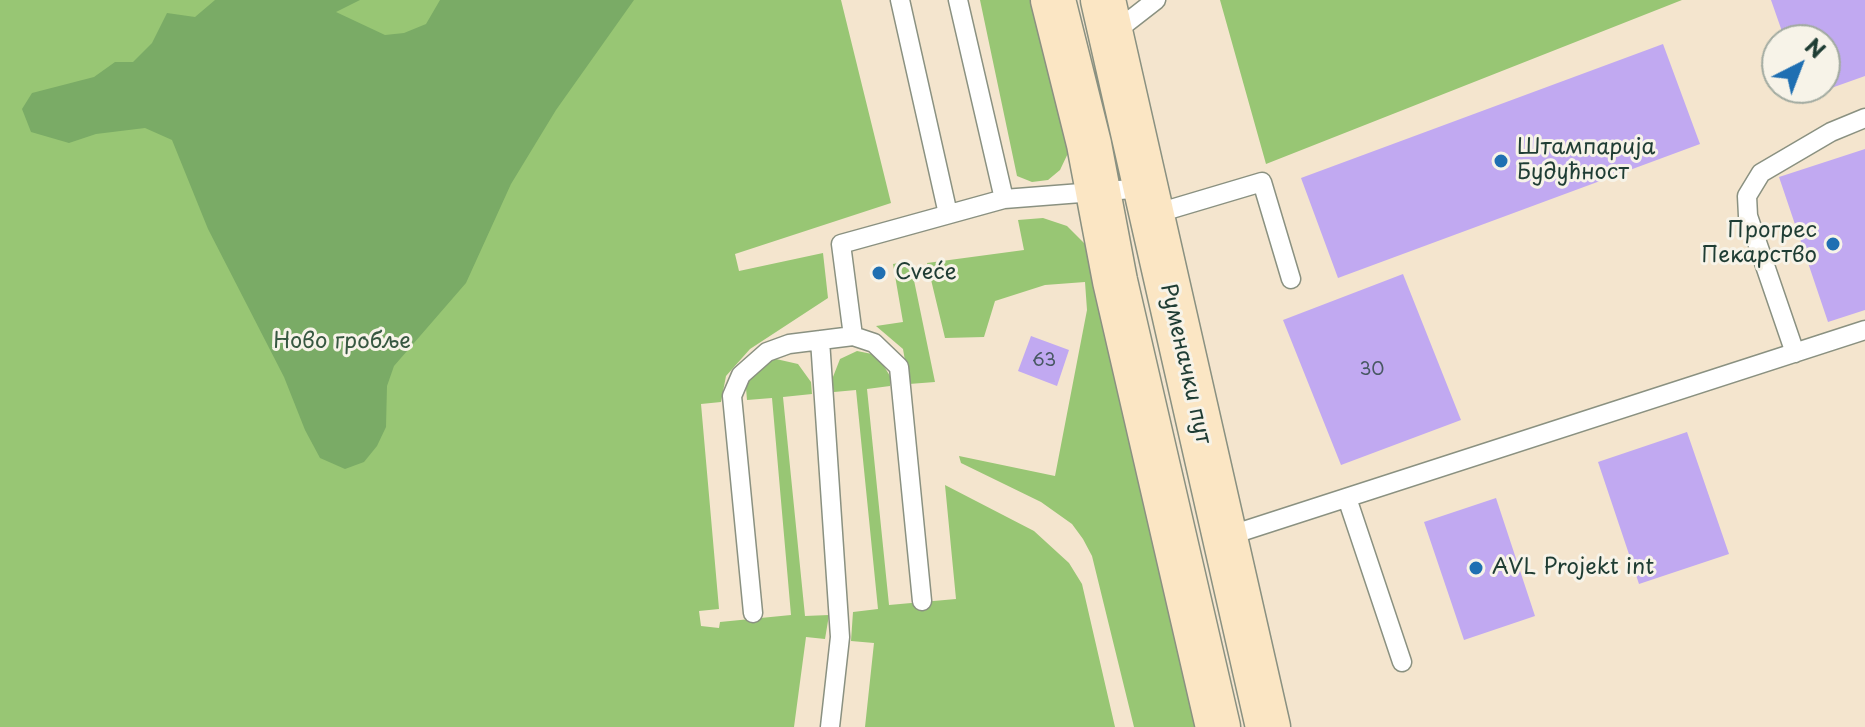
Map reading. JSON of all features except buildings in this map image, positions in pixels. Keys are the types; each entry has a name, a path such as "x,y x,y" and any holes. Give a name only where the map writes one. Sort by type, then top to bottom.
{"main road":[{"path":"1053,0 1218,727"},
{"name":"Руменачки пут","path":"1107,17 1268,727"}],"lane":[{"path":"900,0 948,214"},
{"path":"958,0 1004,199"},
{"path":"1107,17 1156,0"},
{"path":"1795,353 1748,216 1747,196 1761,173 1831,132 1865,118"},
{"path":"853,336 841,244 1004,199 1099,194 1148,202 1262,182 1291,279"},
{"path":"1225,537 1865,330"},
{"path":"753,613 732,396 741,375 767,352 853,336 874,343 899,367 922,601"},
{"path":"820,340 840,637 830,727"},
{"path":"1347,498 1402,662"}],"green space":[{"name":"Ново гробље","path":"0,0 841,0 891,203 735,254 739,271 823,253 828,298 750,349 726,376 721,402 701,404 719,609 699,611 701,626 719,628 720,622 791,615 772,398 747,400 746,388 749,377 765,361 776,359 798,364 811,382 812,394 783,397 805,616 829,615 825,639 806,637 794,727 0,727"},
{"path":"215,0 360,0 336,12 385,35 404,33 426,24 440,0 634,0 556,110 511,184 466,283 394,366 387,386 386,427 377,446 364,462 345,469 320,458 305,430 284,377 208,229 172,140 145,128 96,134 69,143 31,132 22,109 32,93 94,77 115,62 133,62 152,43 167,13 195,17"},
{"path":"980,0 1035,0 1070,149 1060,170 1048,180 1032,182 1017,176"},
{"path":"1220,0 1682,0 1266,164"},
{"path":"1043,218 1067,226 1085,244 1198,727 1134,727 1092,556 1083,539 1072,524 1041,502 961,463 959,456 1055,476 1087,310 1085,282 1045,285 995,301 984,337 945,338 927,263 1024,250 1018,220"},
{"path":"910,261 935,382 909,384 903,349 876,326 903,322 893,264"},
{"path":"857,351 877,355 890,376 890,386 867,389 889,605 956,599 945,485 1034,531 1069,563 1082,584 1115,727 865,727 874,643 851,641 853,612 878,609 856,390 834,392 831,382 840,359"}],"place":[{"name":"Штампарија Будућност","path":"1501,161"},
{"name":"Прогрес Пекарство","path":"1833,244"},
{"name":"Cveće","path":"879,273"},
{"name":"AVL Projekt int","path":"1476,568"}]}
